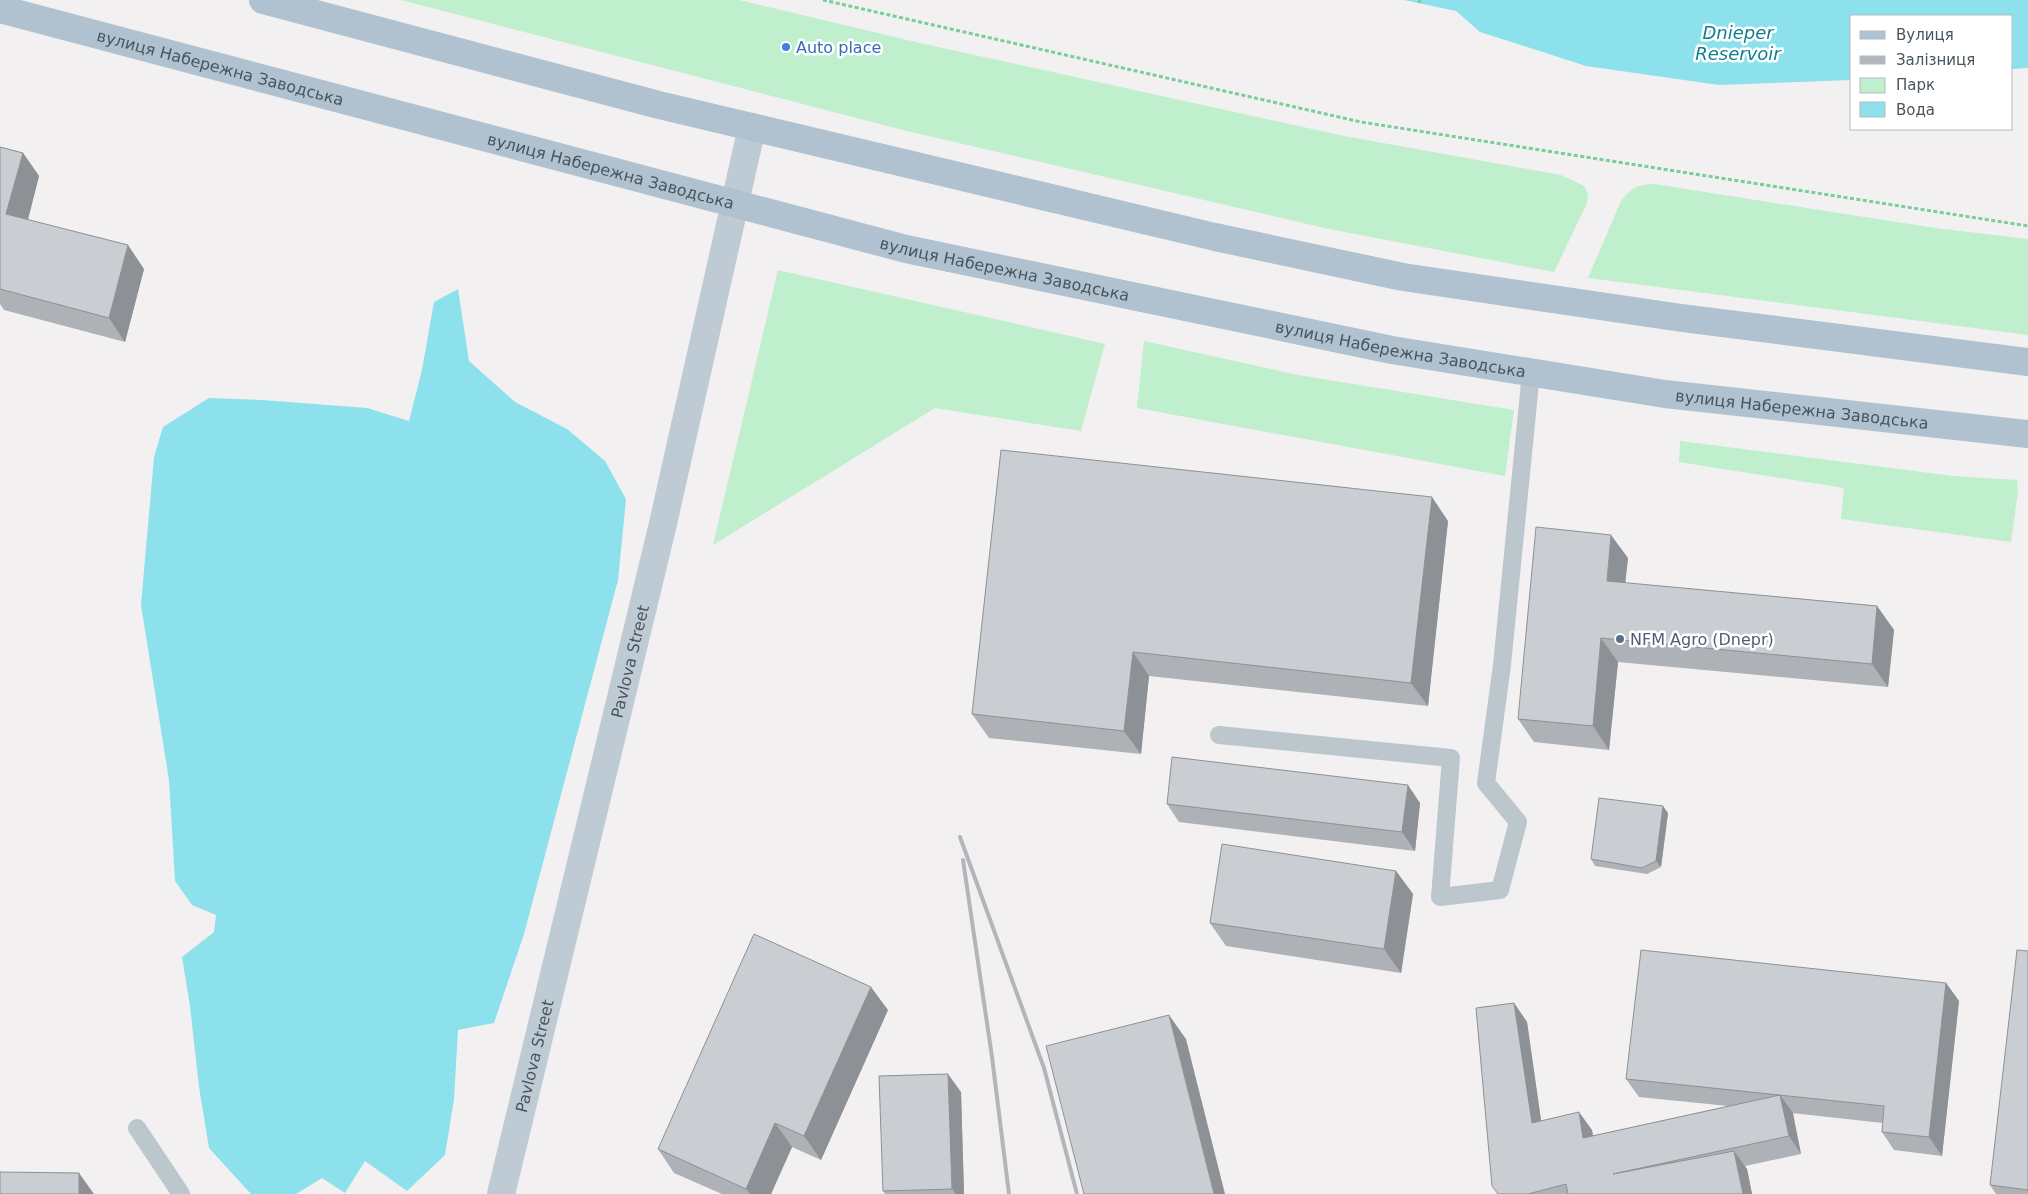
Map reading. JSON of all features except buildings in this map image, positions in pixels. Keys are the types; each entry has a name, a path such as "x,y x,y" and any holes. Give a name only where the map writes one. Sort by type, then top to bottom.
{"main road":[{"path":"263,0 752,127 1215,237 1403,277 1682,318 2028,362"},
{"name":"вулиця Набережна Заводська","path":"0,9 734,204 926,253 1392,350 1531,373 1665,394 2028,434"},
{"name":"Pavlova Street","path":"500,1194 662,528 752,127"}],"lane":[{"path":"1219,735 1451,758 1440,896 1500,890 1518,822 1486,783 1502,665 1531,373"},
{"path":"137,1128 181,1194"}],"path":[{"path":"823,0 1362,122 2028,226"}],"green space":[{"path":"401,0 739,0 920,43 1344,136 1561,175 1584,186 1588,194 1587,203 1554,272 1329,229 903,130"},
{"path":"1654,184 1935,228 2028,239 2028,335 1588,278 1621,201 1635,188"},
{"path":"778,270 1105,344 1081,431 935,408 713,545"},
{"path":"1144,341 1298,375 1514,410 1505,476 1137,408"},
{"path":"1680,441 1953,476 2017,480 2018,491 2011,542 1841,519 1844,488 1679,462"}],"water":[{"name":"Dnieper Reservoir","path":"1404,0 2028,0 2028,68 2013,69 2013,15 1850,15 1850,80 1719,85 1586,66 1480,32 1456,11"},
{"path":"458,289 469,361 515,402 567,429 605,461 626,499 618,580 524,934 494,1023 458,1030 454,1099 445,1155 407,1191 365,1161 345,1193 322,1178 296,1194 251,1194 209,1148 199,1087 190,1006 182,957 214,932 216,915 192,905 175,881 169,780 141,605 154,457 163,427 209,398 367,408 409,421 422,370 434,302"}],"railway":[{"path":"960,837 1044,1068 1077,1194"},
{"path":"963,860 992,1057 1009,1194"}],"place":[{"name":"Auto place","path":"786,47"},
{"name":"NFM Agro (Dnepr)","path":"1620,639"}]}
